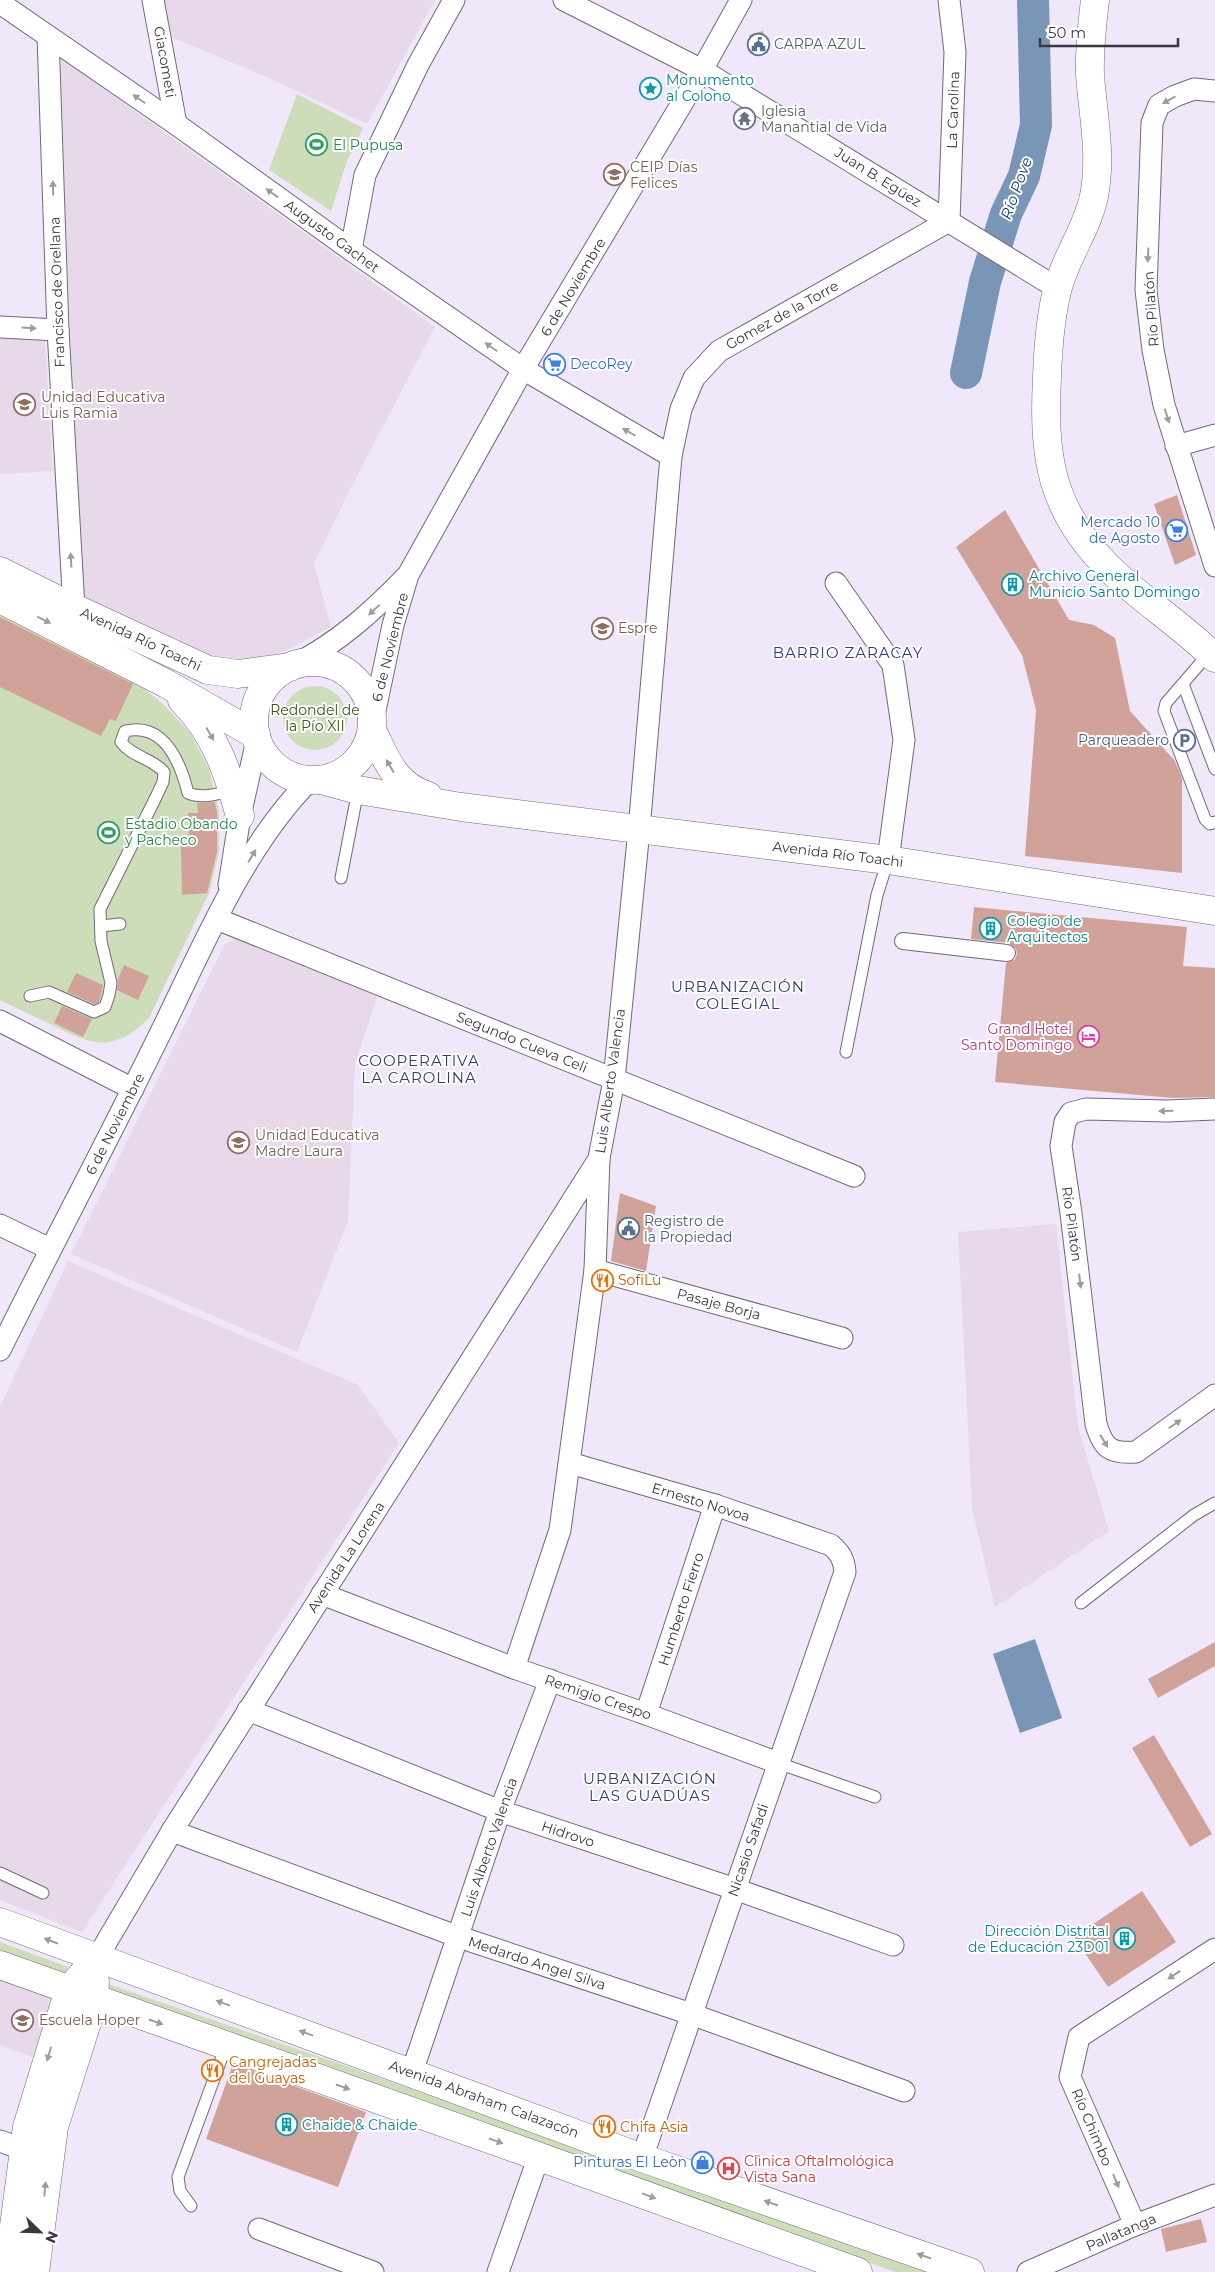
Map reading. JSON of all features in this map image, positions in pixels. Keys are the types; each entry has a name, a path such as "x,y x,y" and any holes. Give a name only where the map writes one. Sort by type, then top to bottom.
{"main road":[{"path":"1095,0 1090,44 1097,148 1094,195 1088,216 1057,288 1049,338 1046,435 1052,472 1058,494 1079,533 1110,568 1212,655"},
{"name":"Avenida Río Toachi","path":"0,571 74,608 208,670 238,674 293,666"},
{"name":"Avenida Río Toachi","path":"0,598 167,684 256,738"},
{"path":"318,662 339,667 357,680 366,694 372,709 373,725 365,751 351,768 337,776 315,781 292,777 277,769 265,756 256,738 255,711 262,692 274,677 293,666 318,662"},
{"path":"167,684 205,726 218,751 233,790 240,816"},
{"name":"Avenida Río Toachi","path":"373,725 396,776 408,787 461,807"},
{"name":"Avenida Río Toachi","path":"315,781 461,807 888,860 1212,908"},
{"name":"Avenida Abraham Calazacón","path":"0,1922 642,2158 970,2272"},
{"name":"Avenida La Lorena","path":"8,2272 12,2145 27,2128 69,1990 97,1958"},
{"name":"Avenida La Lorena","path":"35,2272 54,2127 94,2000 97,1958"},
{"path":"0,1965 94,2000 539,2156 858,2272"}],"street":[{"name":"Giacometi","path":"153,0 176,124"},
{"path":"351,250 366,175 418,65 454,0"},
{"name":"Juan B. Egüez","path":"564,0 702,70 1057,288"},
{"name":"6 de Noviembre","path":"373,725 394,624 408,575 523,370 702,70 740,0"},
{"name":"La Carolina","path":"949,0 955,52 949,221"},
{"name":"Augusto Gachet","path":"0,3 176,124 351,250 523,370 671,456"},
{"name":"Francisco de Orellana","path":"48,36 58,330 74,608"},
{"name":"Río Pilatón","path":"1215,91 1194,89 1175,96 1159,105 1152,123 1146,290 1153,350 1164,405 1215,566"},
{"name":"Gomez de la Torre","path":"671,456 681,409 694,378 719,351 949,221"},
{"path":"0,327 58,330"},
{"path":"1176,446 1215,435"},
{"name":"Luis Alberto Valencia","path":"514,1668 560,1530 570,1463 595,1270 600,1158 614,1080 639,830 671,456"},
{"name":"6 de Noviembre","path":"293,666 342,636 373,611 408,575"},
{"path":"836,583 894,665 904,740 888,860"},
{"name":"6 de Noviembre","path":"227,898 240,816 256,738"},
{"name":"6 de Noviembre","path":"0,1350 227,898 266,834 296,794 315,781"},
{"name":"Segundo Cueva Celi","path":"218,919 854,1176"},
{"path":"903,941 1006,953"},
{"path":"0,1021 133,1088"},
{"name":"Río Pilatón","path":"1215,1109 1167,1111 1086,1109 1071,1113 1065,1122 1061,1146 1072,1213 1096,1424 1101,1439 1110,1450 1122,1453 1136,1452 1215,1395"},
{"name":"Avenida La Lorena","path":"97,1958 172,1831 248,1710 600,1158"},
{"path":"0,1225 50,1249"},
{"name":"Pasaje Borja","path":"595,1270 842,1338"},
{"name":"Ernesto Novoa","path":"570,1463 715,1505 831,1545"},
{"name":"Humberto Fierro","path":"646,1714 715,1505"},
{"name":"Nicasio Safadi","path":"642,2158 844,1572 844,1562 839,1552 831,1545"},
{"name":"Remigio Crespo","path":"322,1594 514,1668 778,1763"},
{"name":"Luis Alberto Valencia","path":"412,2072 500,1811 550,1680"},
{"name":"Hidrovo","path":"248,1710 500,1811 734,1889 893,1945"},
{"name":"Medardo Angel Silva","path":"172,1831 459,1937 691,2014 904,2091"},
{"name":"Río Chimbo","path":"1134,2225 1070,2077 1079,2037 1215,1949"},
{"path":"498,2272 539,2156"},
{"name":"Pallatanga","path":"1028,2272 1134,2225 1215,2195"},
{"path":"259,2229 373,2272"}],"lane":[{"path":"1212,655 1166,703 1164,715 1205,819 1210,824 1215,822"},
{"path":"1183,684 1215,769"},
{"path":"30,996 49,992 94,1012 105,1007 110,995 111,983 101,941 100,910 163,782 164,772 150,760 127,751 121,742 125,731 139,728 155,736 172,750 182,770 188,793 195,796 214,795 233,790"},
{"path":"341,878 358,790"},
{"path":"156,797 159,814"},
{"path":"846,1052 877,895 888,860"},
{"path":"100,926 120,924"},
{"path":"1081,1603 1194,1515 1215,1503"},
{"name":"Remigio Crespo","path":"778,1763 875,1797"},
{"path":"0,1873 43,1892"},
{"path":"191,2206 180,2191 178,2177 226,2046"}],"shaded area":[{"path":"163,0 435,0 367,124 269,78 169,36"},
{"path":"60,57 435,327 349,491 314,564 331,627 283,652 261,658 203,660 80,605"},
{"name":"Unidad Educativa Luis Ramia","path":"0,337 45,339 53,471 0,474"},
{"name":"Unidad Educativa Madre Laura","path":"241,935 379,991 355,1064 348,1221 297,1352 71,1254 225,944"},
{"path":"1056,1224 1078,1427 1109,1531 995,1607 972,1508 958,1232"},
{"path":"68,1261 358,1385 399,1443 82,1932 0,1900 0,1407"},
{"name":"Escuela Hoper","path":"0,1976 52,1996 35,2058 0,2045"}],"green space":[{"name":"El Pupusa","path":"297,94 363,128 347,161 331,211 269,170"},
{"name":"Estadio Obando y Pacheco","path":"0,613 136,682 164,705 190,733 209,769 219,812 219,852 209,893 149,1018 125,1037 114,1041 103,1042 80,1038 0,1000"},
{"name":"Redondel de la Pío XII","path":"309,686 321,686 338,695 345,706 347,718 345,730 338,741 321,750 309,750 297,745 288,736 283,724 283,712 288,700 297,691"},
{"path":"0,1942 68,1967 65,1976 0,1952"},
{"path":"105,1983 332,2061 929,2272 896,2272 102,1990"}],"water":[{"path":"1035,1639 1062,1718 1020,1733 993,1654"}],"building":[{"name":"CARPA AZUL","path":"763,31 768,53 754,56 749,35"},
{"name":"Mercado 10 de Agosto","path":"1177,495 1196,555 1175,565 1154,504"},
{"path":"1005,510 1069,620 1094,625 1115,638 1130,711 1175,761 1182,778 1182,873 1025,856 1036,710 1022,655 956,547"},
{"path":"0,617 133,684 116,721 110,719 101,736 0,687"},
{"path":"215,802 217,813 217,852 207,893 182,895 181,844 189,844 188,813 198,813 197,803"},
{"name":"Grand Hotel Santo Domingo","path":"974,907 1187,927 1183,966 1215,968 1215,1097 1173,1098 995,1082 1006,963 1015,959 1017,954 1016,949 1009,943 971,939"},
{"path":"124,965 149,976 138,1000 117,990 118,979"},
{"path":"76,973 103,985 99,1002 94,1004 67,992"},
{"path":"62,1006 92,1019 83,1037 54,1023"},
{"name":"Registro de la Propiedad","path":"620,1193 656,1206 646,1271 611,1261"},
{"path":"1215,1642 1215,1666 1158,1698 1148,1679"},
{"path":"1154,1735 1212,1834 1190,1847 1132,1748"},
{"name":"Dirección Distrital de Educación 23D01","path":"1142,1891 1176,1942 1108,1987 1074,1937"},
{"name":"Chaide & Chaide","path":"233,2064 366,2112 338,2187 206,2139"},
{"path":"1201,2219 1207,2242 1166,2252 1161,2229"}],"waterway":[{"name":"Río Pove","path":"966,373 985,282 1006,214 1024,176 1036,125 1033,0"}],"place":[{"name":"CARPA AZUL","path":"758,44"},
{"name":"Monumento al Colono","path":"650,88"},
{"name":"Iglesia Manantial de Vida","path":"745,119"},
{"name":"El Pupusa","path":"317,145"},
{"name":"CEIP Días Felices","path":"614,175"},
{"name":"DecoRey","path":"554,364"},
{"name":"Unidad Educativa Luis Ramia","path":"25,405"},
{"name":"Mercado 10 de Agosto","path":"1176,530"},
{"name":"Archivo General Municio Santo Domingo","path":"1013,584"},
{"name":"Espre","path":"602,628"},
{"name":"Parqueadero","path":"1185,740"},
{"name":"Estadio Obando y Pacheco","path":"109,832"},
{"name":"Colegio de Arquitectos","path":"991,929"},
{"name":"Grand Hotel Santo Domingo","path":"1088,1037"},
{"name":"Unidad Educativa Madre Laura","path":"239,1143"},
{"name":"Registro de la Propiedad","path":"628,1229"},
{"name":"SofiLu","path":"602,1280"},
{"name":"Dirección Distrital de Educación 23D01","path":"1125,1939"},
{"name":"Escuela Hoper","path":"23,2020"},
{"name":"Cangrejadas del Guayas","path":"213,2070"},
{"name":"Chaide & Chaide","path":"286,2125"},
{"name":"Chifa Asia","path":"604,2127"},
{"name":"Pinturas El Leòn","path":"703,2162"},
{"name":"Clìnica Oftalmológica Vista Sana","path":"728,2169"}],"district":[{"name":"BARRIO ZARACAY","path":"848,652"},
{"name":"URBANIZACIÓN COLEGIAL","path":"738,994"},
{"name":"COOPERATIVA LA CAROLINA","path":"419,1068"},
{"name":"URBANIZACIÓN LAS GUADÚAS","path":"650,1786"}]}
